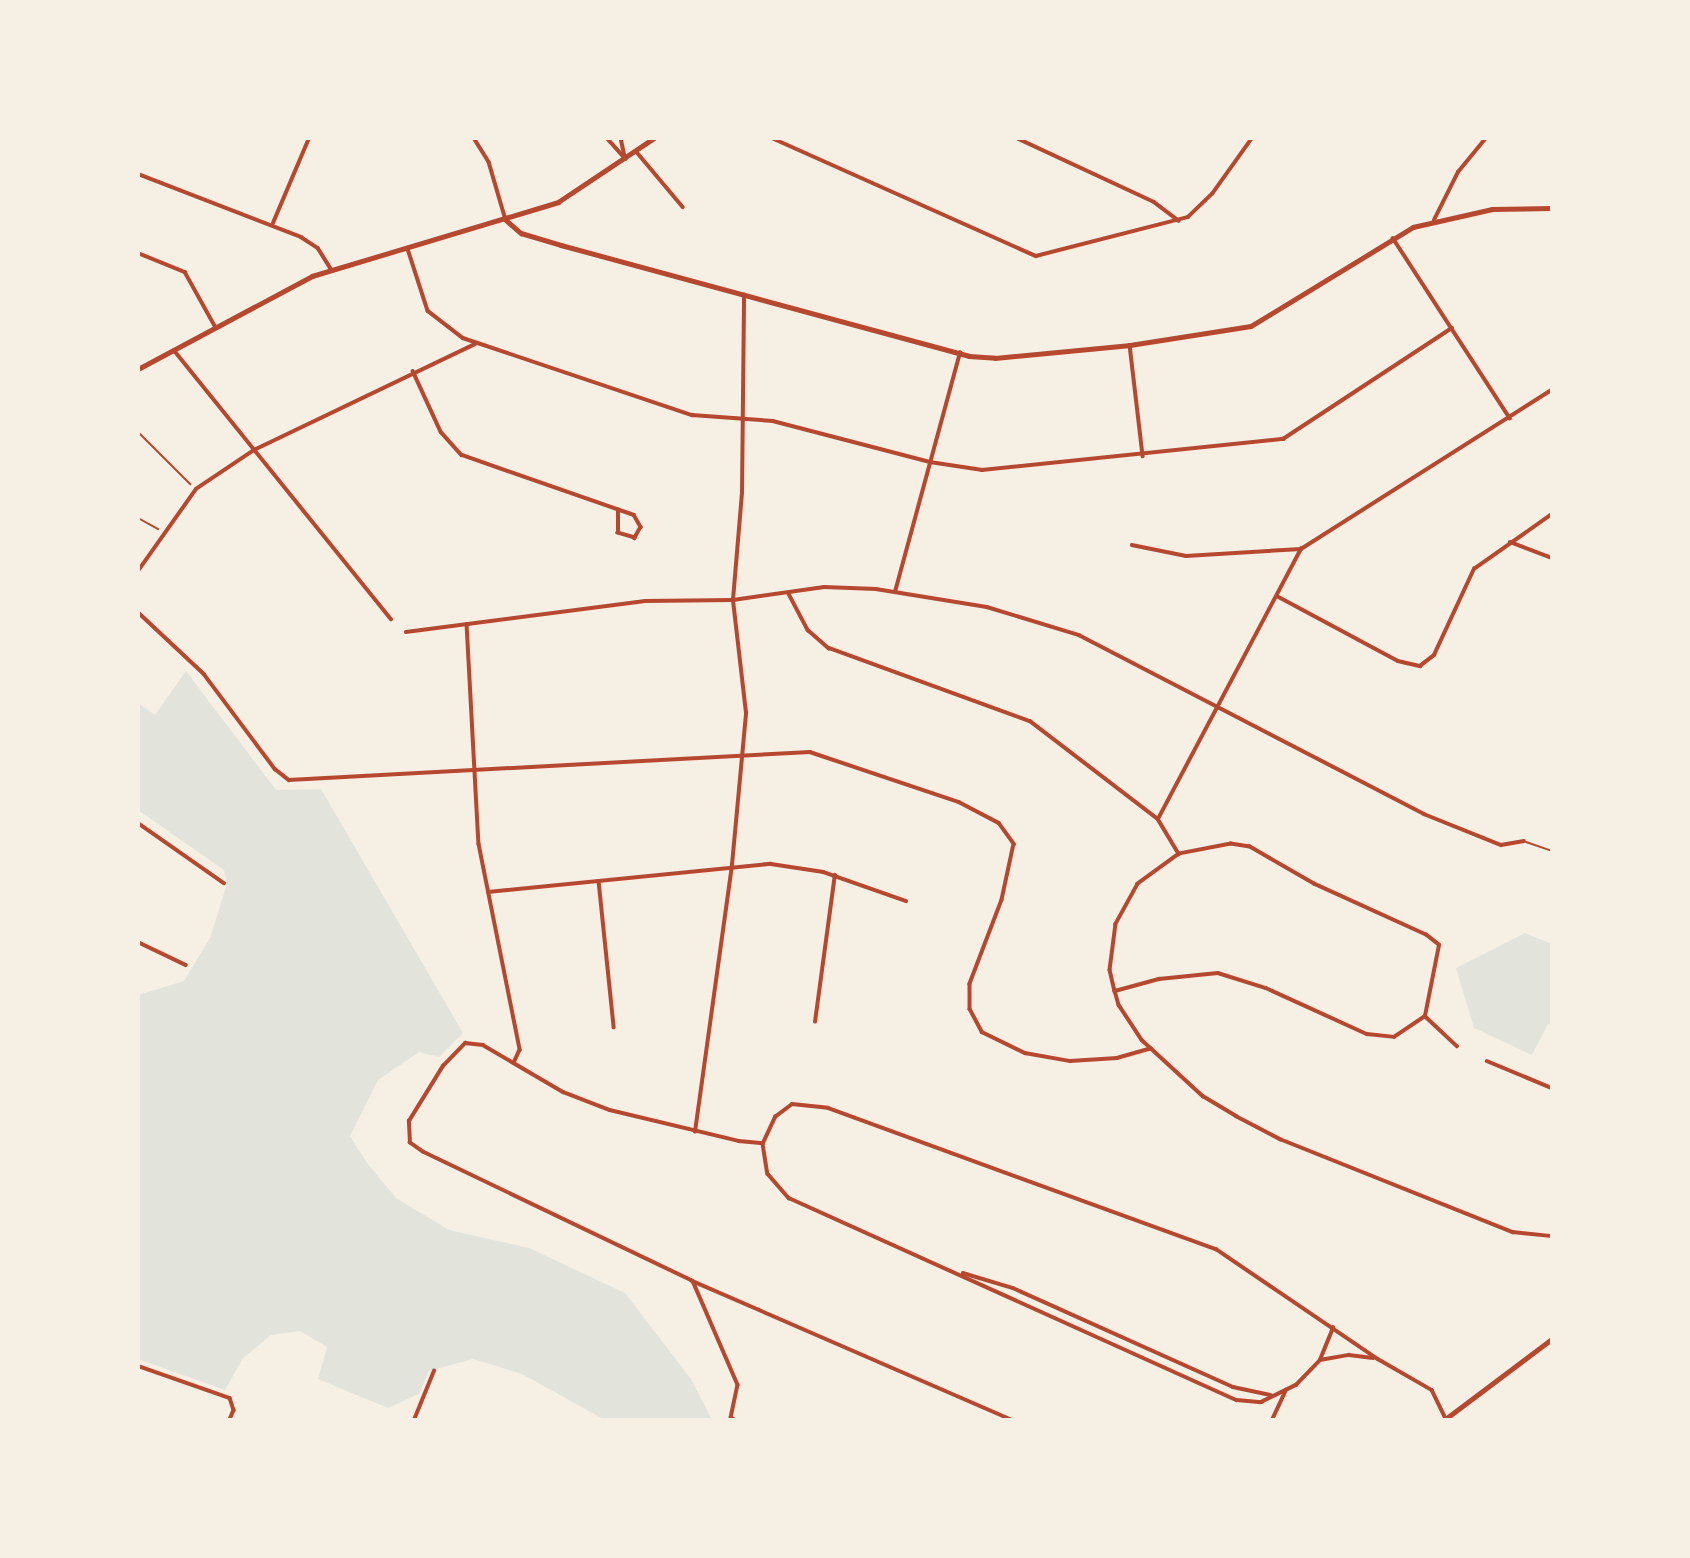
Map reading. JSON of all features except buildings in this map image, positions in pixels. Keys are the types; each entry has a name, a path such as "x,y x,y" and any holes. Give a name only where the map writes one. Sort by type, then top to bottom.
{"street":[{"path":"272,223 309,138"},
{"path":"474,138 489,162 506,220 521,233 960,353 995,358 1130,345 1251,326 1393,238 1434,220 1513,206 1552,208"},
{"path":"607,138 626,159"},
{"path":"621,138 626,159"},
{"path":"138,369 215,326 332,270 506,220 565,199 654,138"},
{"path":"772,138 1029,256 1179,221 1204,204 1252,138"},
{"path":"1017,138 1154,202 1179,221"},
{"path":"1434,220 1458,172 1486,138"},
{"path":"636,151 683,207"},
{"path":"138,174 272,223 318,247 332,270"},
{"path":"1393,238 1510,418"},
{"path":"408,249 428,311 452,332 477,343 692,415 773,421 930,462 995,471 1265,443 1291,436 1452,328"},
{"path":"139,254 185,272 215,326"},
{"path":"695,1132 732,865 746,696 733,600 743,418 744,295"},
{"path":"138,571 196,489 254,450 413,371 477,343"},
{"path":"1130,345 1143,456"},
{"path":"173,348 391,619"},
{"path":"895,592 960,353"},
{"path":"413,371 441,432 461,455 618,510 639,519 641,530 635,538 618,533 618,510"},
{"path":"1132,545 1186,556 1301,549 1552,390"},
{"path":"1277,596 1398,661 1420,666 1434,655 1474,569 1552,514"},
{"path":"1510,542 1552,558"},
{"path":"1158,820 1301,549"},
{"path":"406,632 645,601 733,600 824,587 895,592 1047,622 1424,814 1501,845 1524,841"},
{"path":"789,594 808,630 829,648 1019,716 1158,820 1179,854"},
{"path":"138,612 204,674 282,778 810,752 959,802 999,823 1011,837 1013,857 970,984 968,998 976,1024 1004,1045 1046,1058 1094,1061 1151,1048"},
{"path":"467,624 473,770 488,892 520,1050 514,1063"},
{"path":"138,822 224,883"},
{"path":"1115,991 1187,974 1218,973 1266,988 1378,1037 1401,1035 1425,1016 1439,946 1250,847 1231,844 1179,854 1150,873 1122,909 1112,941 1115,991 1127,1021 1151,1048 1203,1096 1280,1139 1513,1232 1552,1236"},
{"path":"488,892 732,865 793,865 835,875 906,901"},
{"path":"816,1021 835,875"},
{"path":"599,881 614,1027"},
{"path":"138,942 187,965"},
{"path":"1425,1016 1457,1046"},
{"path":"764,1143 695,1132 563,1092 483,1045 465,1043 443,1066 409,1121 410,1143 692,1280 1011,1420"},
{"path":"1488,1061 1552,1088"},
{"path":"1333,1328 1320,1360 1286,1390 1255,1402 1228,1396 789,1198 768,1174 764,1143 775,1117 792,1104 828,1108 1216,1249 1333,1328 1378,1359 1433,1390 1446,1419 1552,1339"},
{"path":"957,1272 1013,1288 1233,1387 1272,1395"},
{"path":"692,1280 738,1385 733,1418"},
{"path":"1320,1360 1349,1355 1378,1359"},
{"path":"138,1366 233,1403 230,1420"},
{"path":"414,1420 434,1371"},
{"path":"1272,1420 1286,1390"}],"lane":[{"path":"1524,841 1552,851"}],"path":[{"path":"138,432 190,484"},
{"path":"138,518 158,529"}],"shaded area":[{"path":"186,671 276,790 321,789 463,1033 439,1057 419,1052 378,1080 350,1136 367,1163 396,1198 449,1230 529,1248 625,1293 691,1379 712,1420 605,1420 522,1374 473,1359 429,1371 419,1394 388,1408 318,1379 327,1347 300,1331 271,1335 243,1358 225,1390 138,1359 138,995 184,981 210,938 227,884 224,870 138,810 138,703 155,715"},
{"path":"1525,933 1552,944 1552,1025 1548,1024 1532,1055 1474,1028 1456,968"}]}
